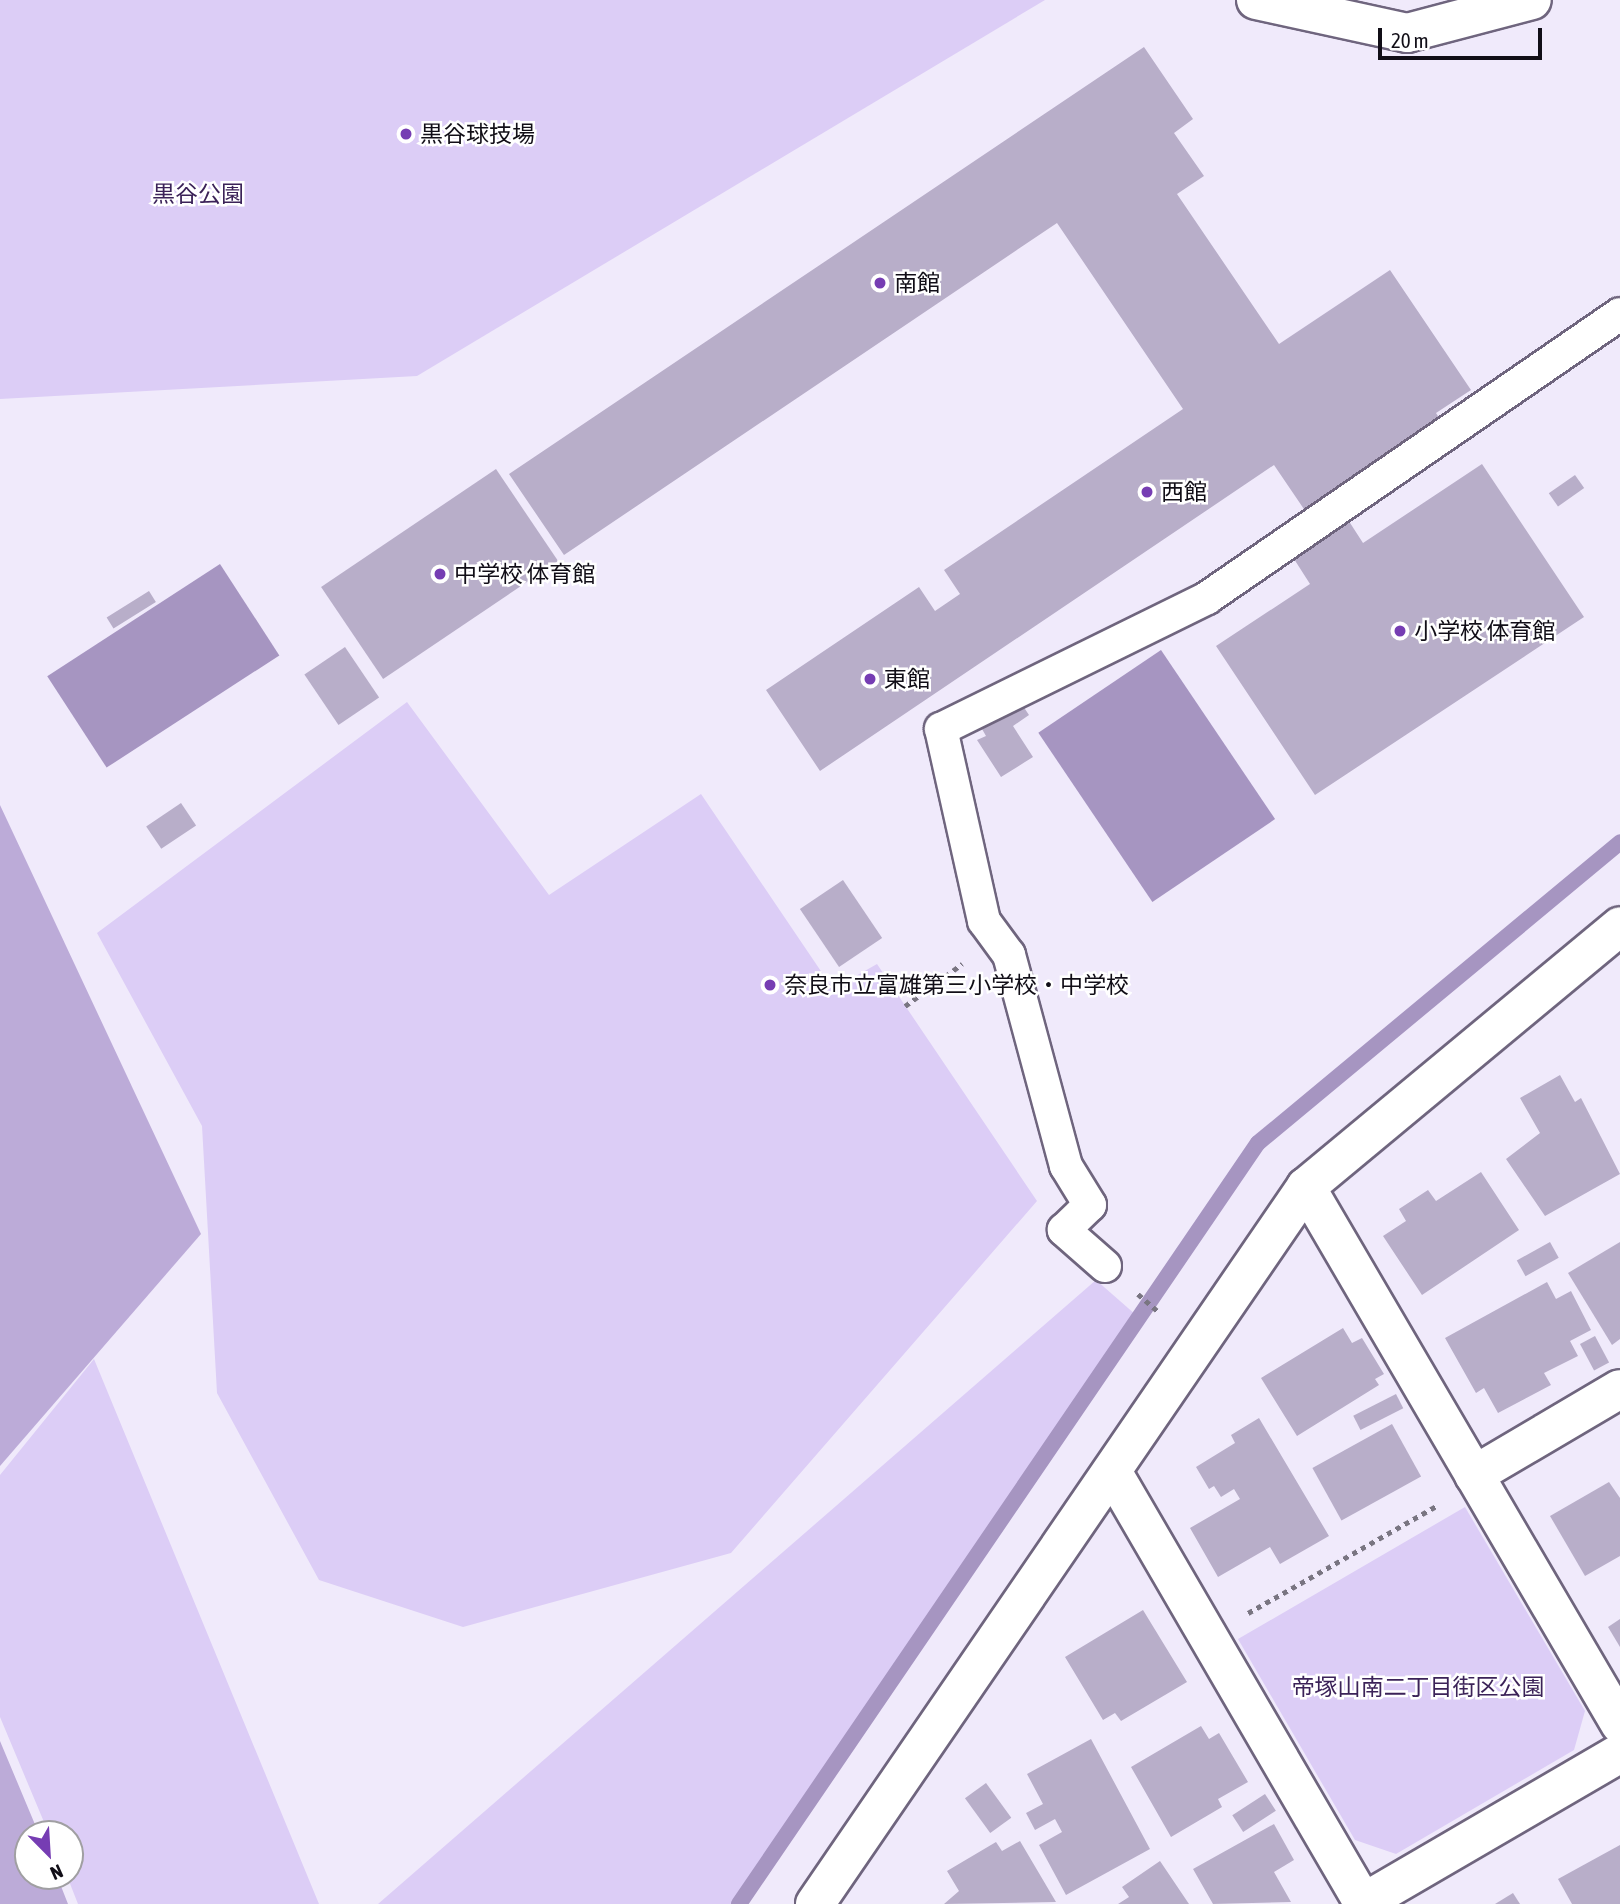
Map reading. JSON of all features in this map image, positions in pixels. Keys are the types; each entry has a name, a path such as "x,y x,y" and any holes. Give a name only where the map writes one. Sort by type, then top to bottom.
{"street":[{"path":"1256,0 1407,33 1532,0"},
{"path":"815,1904 1306,1187 1620,926"},
{"path":"1306,1187 1620,1724"},
{"path":"1476,1478 1620,1389"},
{"path":"1112,1473 1362,1903 1620,1753"}],"lane":[{"path":"1105,1266 1064,1230 1090,1205 1066,1166 1009,955 984,921 941,729 1207,598 1620,314"}],"path":[{"path":"905,1006 997,939"},
{"path":"1105,1266 1199,1345"},
{"path":"1208,1635 1476,1478"}],"green space":[{"name":"黒谷公園","path":"0,0 1045,0 417,376 0,399"},
{"path":"407,702 549,895 701,794 833,989 877,964 1037,1201 731,1553 463,1627 319,1580 217,1393 202,1126 97,933"},
{"path":"1096,1280 1136,1315 735,1904 378,1904"},
{"path":"94,1359 319,1904 78,1904 72,1890 84,1890 84,1820 43,1820 0,1717 0,1475"},
{"name":"帝塚山南二丁目街区公園","path":"1465,1507 1585,1711 1574,1750 1396,1854 1355,1840 1238,1639"}],"shaded area":[{"path":"220,564 279,655 107,768 47,676"},
{"path":"1161,650 1275,819 1152,902 1038,733"},
{"path":"0,805 201,1234 0,1466"},
{"path":"0,1741 33,1820 14,1820 14,1890 62,1890 68,1904 0,1904"}],"building":[{"path":"1144,47 1193,119 1174,133 1204,176 1177,194 1279,344 1390,270 1471,390 1436,413 1445,427 1310,518 1274,465 820,771 766,690 919,587 935,611 960,594 944,570 1183,409 1057,223 564,555 509,474"},
{"name":"小学校 体育館","path":"1482,464 1584,617 1315,795 1216,646 1310,584 1287,548 1343,512 1363,543"},
{"name":"中学校 体育館","path":"496,469 558,561 383,679 321,587"},
{"path":"1575,475 1584,488 1558,506 1549,493"},
{"path":"149,591 156,602 113,629 107,617"},
{"path":"345,647 379,698 338,725 304,674"},
{"path":"1017,697 1029,715 1013,726 1033,757 1001,777 977,740 986,736 978,722"},
{"path":"181,803 196,825 161,849 146,826"},
{"path":"843,880 882,938 839,967 800,909"},
{"path":"1560,1075 1575,1102 1581,1098 1620,1174 1545,1216 1506,1159 1540,1133 1520,1098"},
{"path":"1481,1172 1519,1230 1422,1295 1383,1236 1406,1221 1399,1209 1428,1190 1436,1201"},
{"path":"1550,1242 1559,1258 1525,1276 1517,1260"},
{"path":"1620,1242 1620,1339 1612,1345 1568,1273"},
{"path":"1547,1282 1556,1299 1571,1291 1591,1330 1570,1341 1578,1356 1544,1373 1551,1385 1498,1413 1484,1388 1476,1393 1445,1338"},
{"path":"1343,1328 1352,1343 1362,1338 1384,1374 1375,1379 1379,1385 1297,1436 1261,1378"},
{"path":"1595,1336 1609,1362 1594,1370 1580,1344"},
{"path":"1396,1394 1403,1408 1360,1430 1353,1416"},
{"path":"1259,1418 1329,1536 1280,1564 1270,1547 1218,1577 1190,1528 1240,1499 1234,1489 1221,1497 1214,1486 1209,1489 1196,1467 1235,1443 1231,1435"},
{"path":"1392,1424 1421,1476 1341,1521 1312,1468"},
{"path":"1609,1482 1620,1498 1620,1556 1585,1576 1550,1516"},
{"path":"1143,1610 1187,1682 1121,1721 1115,1713 1103,1720 1065,1657"},
{"path":"1620,1619 1620,1647 1608,1627"},
{"path":"1201,1726 1209,1739 1219,1733 1248,1782 1218,1799 1222,1807 1171,1837 1131,1767"},
{"path":"1091,1739 1150,1849 1066,1895 1039,1845 1062,1832 1055,1819 1035,1830 1026,1813 1043,1804 1027,1774"},
{"path":"986,1783 1011,1818 990,1833 965,1798"},
{"path":"1265,1794 1276,1811 1243,1832 1232,1815"},
{"path":"1274,1824 1294,1860 1274,1872 1291,1902 1213,1904 1193,1869"},
{"path":"1020,1841 1056,1902 944,1904 959,1891 947,1871 996,1842 1002,1851"},
{"path":"1620,1845 1620,1904 1572,1904 1558,1879"},
{"path":"1160,1861 1189,1904 1118,1904 1129,1897 1122,1887"},
{"path":"1513,1893 1520,1904 1495,1904"}],"waterway":[{"path":"739,1904 1258,1143 1620,842"}],"place":[{"name":"黒谷球技場","path":"406,134"},
{"name":"南館","path":"880,283"},
{"name":"西館","path":"1147,492"},
{"name":"中学校 体育館","path":"440,574"},
{"name":"小学校 体育館","path":"1400,631"},
{"name":"東館","path":"870,679"},
{"name":"奈良市立富雄第三小学校・中学校","path":"770,985"}]}
